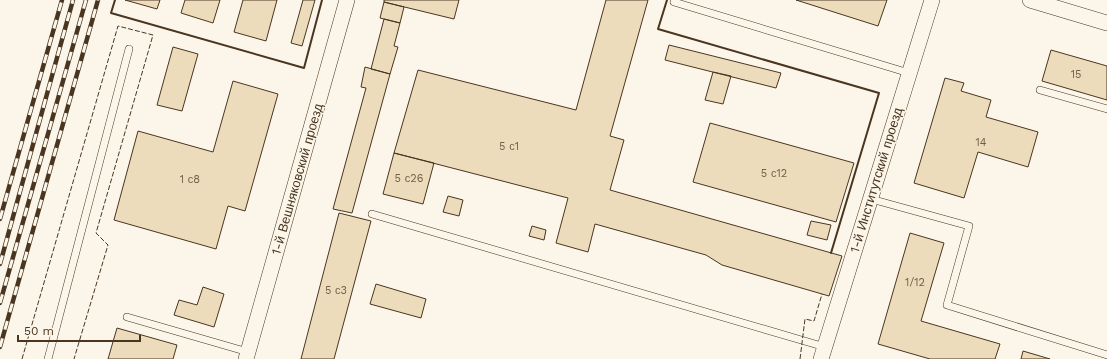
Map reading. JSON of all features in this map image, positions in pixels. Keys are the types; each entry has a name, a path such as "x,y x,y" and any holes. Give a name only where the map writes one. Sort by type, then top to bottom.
{"street":[{"name":"1-й Вешняковский проезд","path":"247,356 347,0"},
{"name":"1-й Институтский проезд","path":"823,353 932,0"},
{"path":"1030,0 1107,23"}],"lane":[{"path":"674,0 674,2 910,72"},
{"path":"48,359 129,49"},
{"path":"1040,90 1107,109"},
{"path":"871,199 969,226 947,306 1107,355"},
{"path":"372,214 823,353"},
{"path":"128,317 247,356"}],"building":[{"path":"125,0 160,0 157,9"},
{"path":"185,0 220,0 213,23 181,13"},
{"path":"243,0 277,0 266,41 234,32"},
{"path":"303,0 315,0 302,46 291,43"},
{"path":"384,0 459,0 454,19 384,2"},
{"path":"606,0 648,0 610,136 624,140 610,190 842,256 829,296 722,265 706,255 595,224 588,252 556,243 568,198 394,153 418,70 576,110"},
{"path":"796,0 887,0 878,26"},
{"path":"384,2 404,7 400,23 380,18"},
{"path":"384,19 400,23 394,46 398,47 390,74 371,69"},
{"path":"669,45 781,73 776,88 665,60"},
{"path":"173,47 198,54 182,111 157,105"},
{"path":"1051,50 1107,66 1107,100 1042,81"},
{"path":"365,67 390,74 352,213 333,209 366,88 361,87"},
{"path":"713,72 731,76 723,104 705,100"},
{"path":"945,78 964,83 961,91 991,100 986,117 1038,132 1028,167 978,152 964,198 914,183"},
{"path":"233,81 278,94 245,211 228,206 216,249 114,220 138,131 213,152"},
{"path":"710,123 854,163 836,222 693,182"},
{"path":"394,153 434,163 423,204 383,194"},
{"path":"448,196 463,200 459,216 443,212"},
{"path":"339,213 371,221 334,359 301,359"},
{"path":"811,221 831,225 827,240 807,235"},
{"path":"532,226 546,230 544,240 529,236"},
{"path":"910,233 944,243 921,321 1000,344 995,359 930,359 878,344"},
{"path":"376,284 426,299 421,318 370,304"},
{"path":"203,287 224,294 214,327 174,315 179,300 197,305"},
{"path":"117,328 177,345 173,359 108,359"},
{"path":"1023,351 1050,359 1021,359"}],"railway":[{"path":"0,219 62,0"},
{"path":"0,264 73,0"},
{"path":"0,303 86,0"},
{"path":"0,347 98,0"}],"fence":[{"path":"22,359 118,26 153,35 96,233 108,245 74,359"},
{"path":"800,359 805,319 814,321 822,294"}],"wall":[{"path":"115,0 111,13 304,68 322,0"},
{"path":"667,0 658,29 879,93 831,253"}]}
